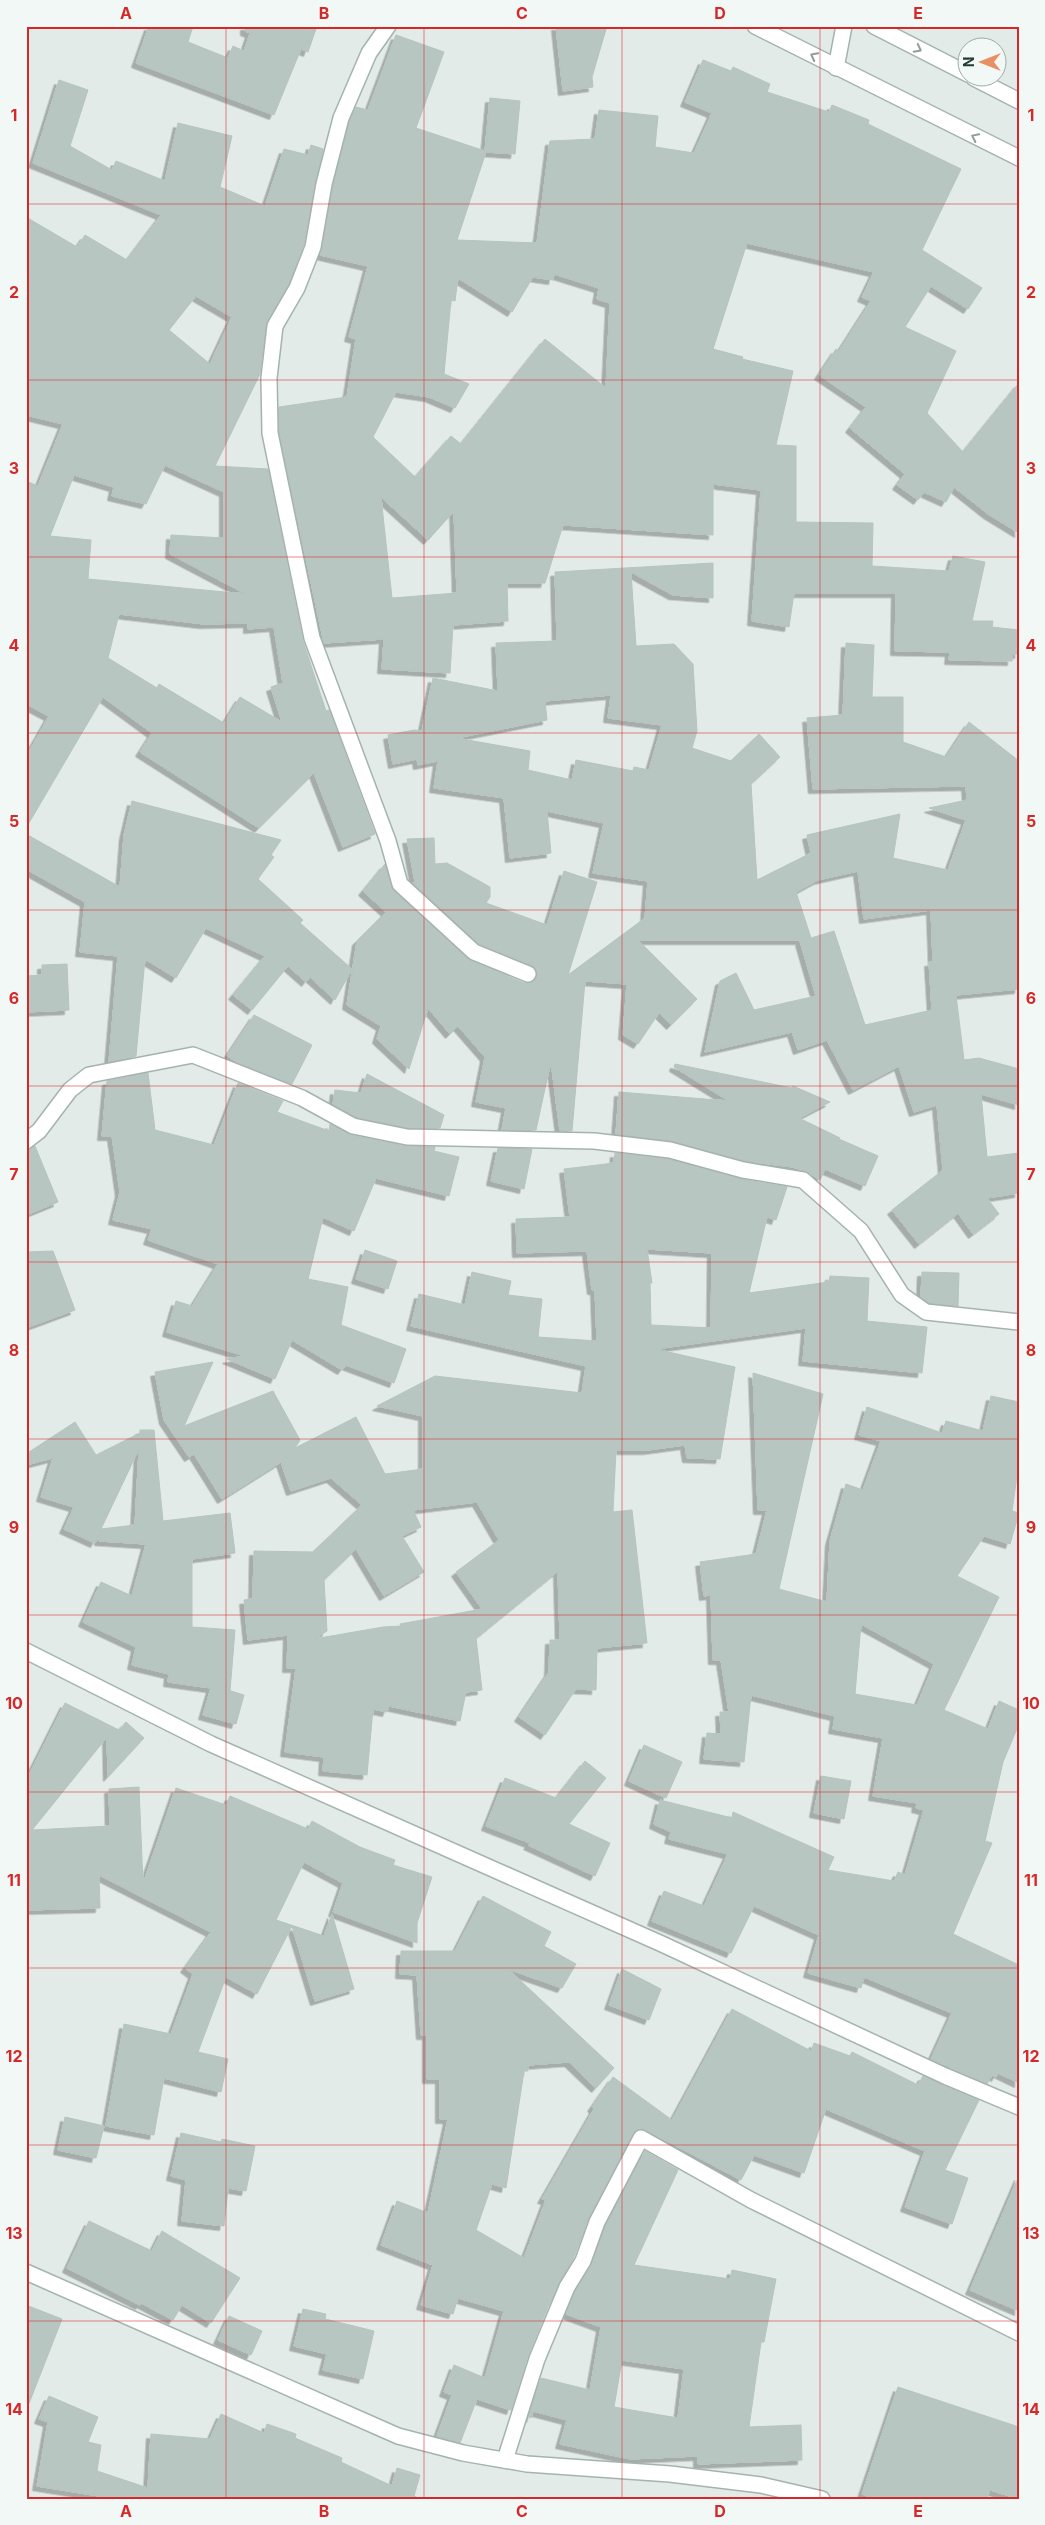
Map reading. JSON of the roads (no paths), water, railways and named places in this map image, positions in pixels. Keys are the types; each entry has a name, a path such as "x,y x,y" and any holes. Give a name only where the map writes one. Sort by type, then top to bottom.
{"street":[{"path":"388,26 369,53 341,118 324,184 313,248 297,288 275,326 269,378 270,433 312,638 385,832 400,884 474,952 528,974"},
{"path":"755,26 1019,158"},
{"path":"836,68 844,26"},
{"path":"874,26 958,69"},
{"path":"994,88 1019,101"},
{"path":"26,1141 39,1131 70,1090 90,1075 193,1056 302,1098 353,1126 407,1137 594,1141 670,1150 743,1170 804,1180 861,1232 902,1295 926,1312 1019,1322"},
{"path":"26,1650 211,1744 662,1944 945,2076 1019,2106"},
{"path":"505,2460 537,2359 567,2287 582,2261 597,2222 641,2138 751,2200 1019,2333"},
{"path":"26,2272 398,2436 463,2453 526,2464 670,2474 761,2485 822,2499"}]}
